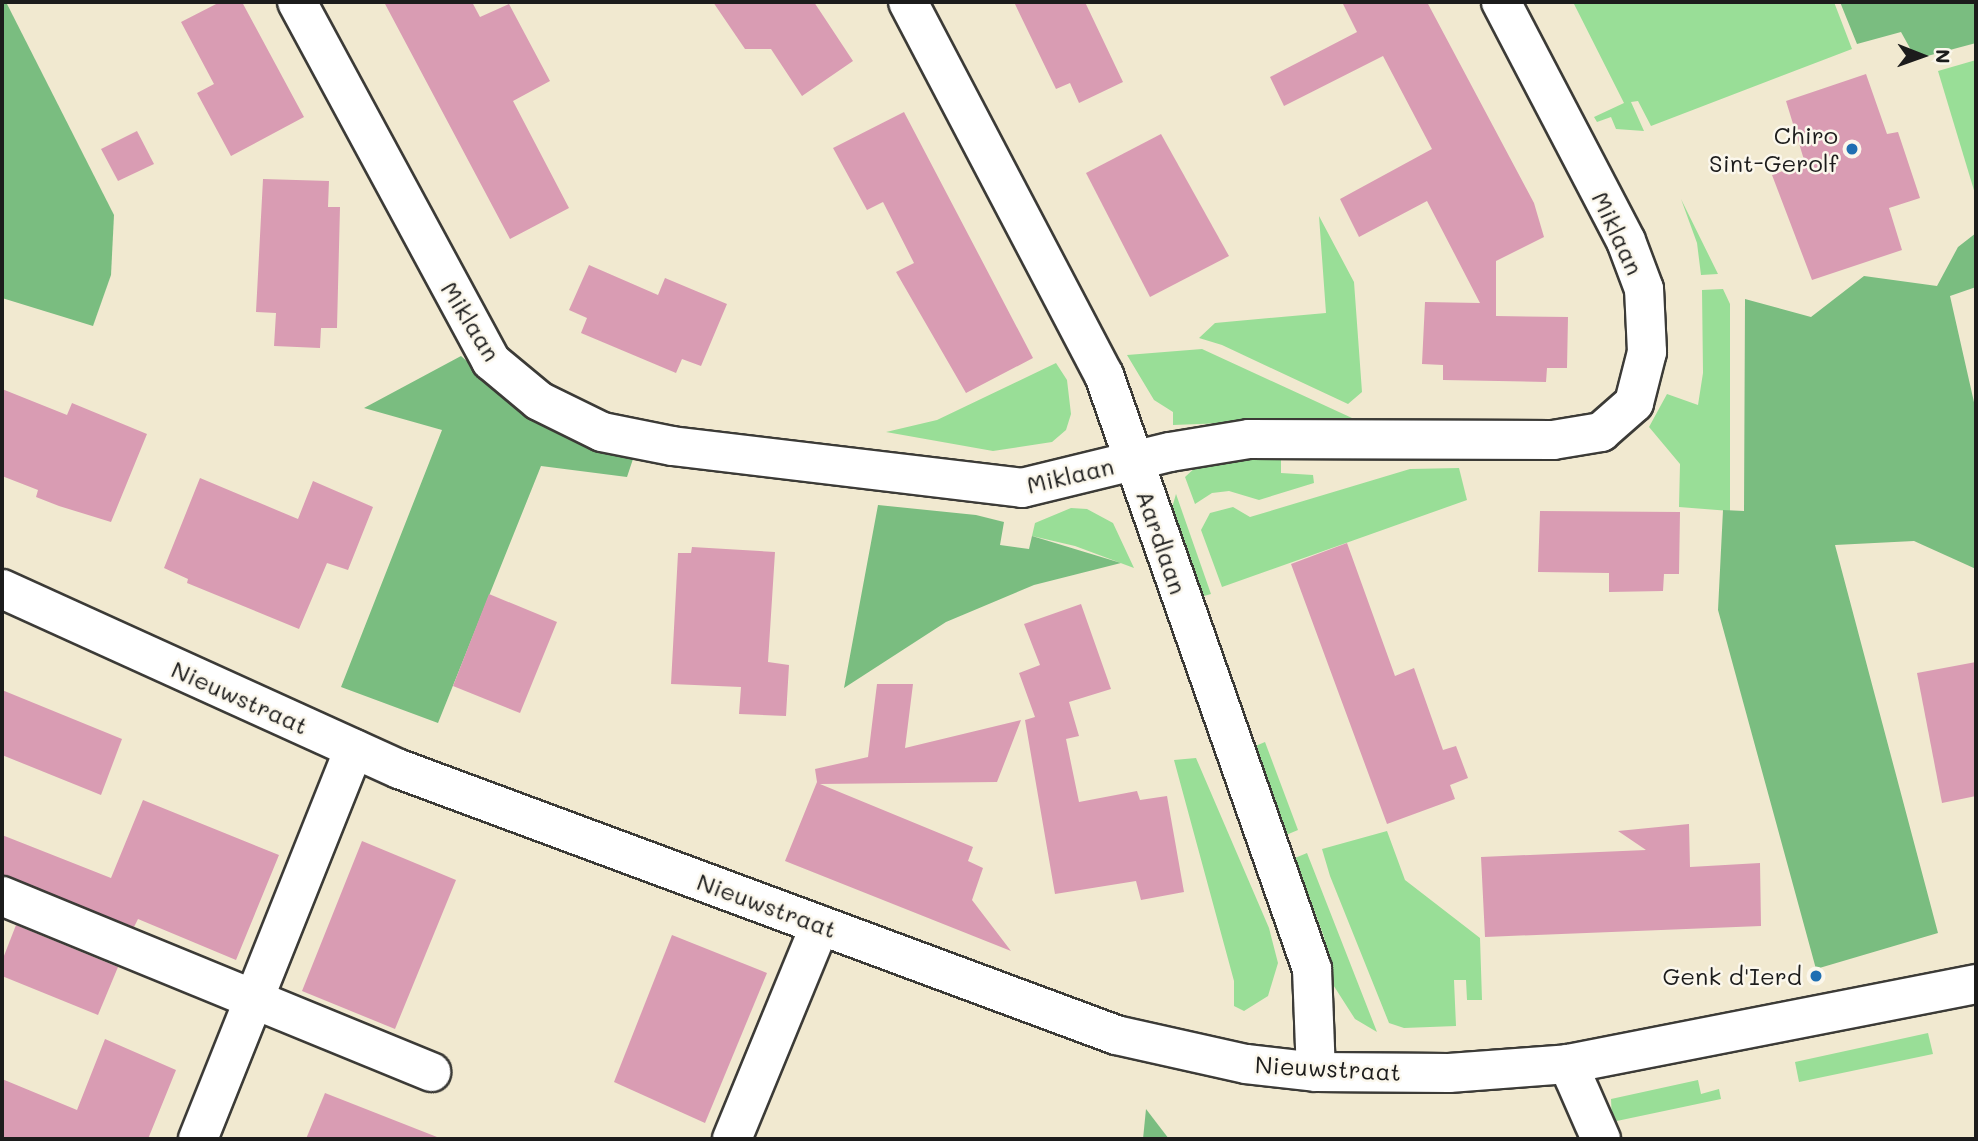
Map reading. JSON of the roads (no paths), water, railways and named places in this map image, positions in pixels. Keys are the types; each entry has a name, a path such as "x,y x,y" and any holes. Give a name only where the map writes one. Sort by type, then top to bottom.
{"street":[{"name":"Miklaan","path":"296,2 491,361 539,401 602,432 672,446 1022,488 1133,460 1249,439 1553,440 1601,432 1634,403 1647,352 1644,289 1626,241 1501,2"},
{"name":"Aardlaan","path":"908,2 1104,375 1312,968 1316,1072"},
{"name":"Nieuwstraat","path":"2,589 354,749 1116,1035 1246,1064 1316,1072 1448,1073 1568,1064 1976,984"},
{"path":"198,1139 354,749"},
{"path":"2,896 431,1072"},
{"path":"732,1139 820,925"},
{"path":"1568,1064 1601,1139"}],"place":[{"name":"Chiro Sint-Gerolf","path":"1852,149"},
{"name":"Genk d'Ierd","path":"1816,976"}]}
